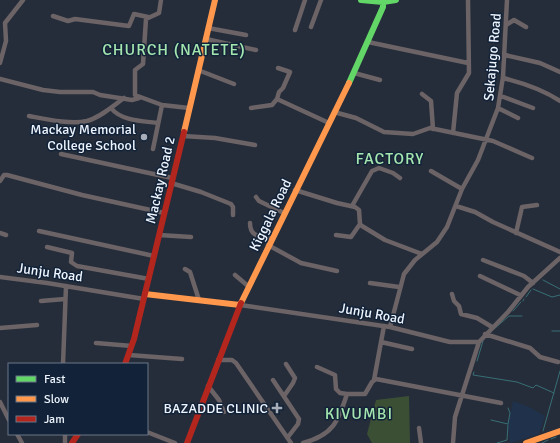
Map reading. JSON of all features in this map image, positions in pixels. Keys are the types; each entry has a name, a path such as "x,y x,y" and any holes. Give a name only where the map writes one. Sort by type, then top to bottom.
{"street":[{"path":"0,63 6,41 5,23 23,0"},
{"path":"53,16 68,21 75,20 129,26 134,14 148,17 159,13 161,0"},
{"name":"Mackay Road 2","path":"125,363 132,346 145,297 215,0"},
{"path":"295,30 305,0"},
{"path":"310,27 321,0"},
{"path":"361,0 383,2 392,0"},
{"path":"453,133 457,93 469,73 468,0"},
{"name":"Sekajugo Road","path":"390,327 399,287 406,270 441,237 451,219 462,189 487,140 498,108 503,78 507,0"},
{"name":"Kiggala Road","path":"187,443 248,286 354,73 383,7 383,2"},
{"path":"148,17 145,27 143,64 135,72 135,95 139,98 162,105 189,108"},
{"path":"506,25 514,20 526,27"},
{"path":"208,28 246,35"},
{"path":"206,39 256,50"},
{"path":"368,42 468,63"},
{"path":"504,55 540,63 560,72"},
{"path":"251,108 272,105 278,100 279,92 283,88 290,72 278,68"},
{"path":"198,70 234,84"},
{"path":"354,73 380,80"},
{"path":"503,78 533,86 560,101"},
{"path":"0,80 43,90 60,92 93,92 100,95 132,100 139,98"},
{"path":"422,94 431,101 433,129"},
{"path":"500,96 533,108"},
{"path":"29,116 51,120 76,122 88,121 111,108 124,98"},
{"path":"278,100 329,123"},
{"path":"153,149 162,105"},
{"path":"111,108 114,113 123,116 158,123"},
{"path":"498,108 518,118"},
{"path":"334,112 356,118 384,132 413,134 426,128 433,129 487,140 532,158"},
{"path":"183,136 215,138 255,145"},
{"path":"61,154 172,181 230,204 233,207 233,216"},
{"path":"352,206 372,171 379,168 393,173 400,178"},
{"path":"431,172 462,189"},
{"path":"0,181 2,177 7,175 82,195 164,213"},
{"path":"295,190 352,206 359,210 360,224 351,237 336,235"},
{"path":"256,197 259,201 284,213"},
{"path":"516,232 522,207 537,205"},
{"path":"456,206 475,212 560,252"},
{"path":"250,223 250,230 252,233 270,242 301,263 336,271"},
{"path":"360,224 385,240 422,254"},
{"path":"39,230 154,256"},
{"path":"0,233 6,235"},
{"path":"159,235 191,237"},
{"path":"47,246 72,253 72,262 76,266 149,279"},
{"path":"453,443 455,417 479,342 485,334 508,312 520,295 560,258"},
{"path":"483,260 524,276 533,282"},
{"path":"185,269 190,272 199,300"},
{"path":"235,275 248,286"},
{"path":"480,276 520,295"},
{"name":"Junju Road","path":"0,277 145,297 199,300 240,305 390,327 450,342 479,342"},
{"path":"370,283 399,287"},
{"path":"63,363 66,286"},
{"path":"452,294 461,314 477,318 492,327"},
{"path":"41,301 65,299"},
{"path":"0,328 37,325"},
{"path":"318,367 335,375 336,389 340,393 365,394 374,380 384,326"},
{"path":"485,334 530,348 540,357 558,362"},
{"path":"381,342 412,349"},
{"path":"96,343 132,346"},
{"path":"129,355 182,359"},
{"path":"218,360 232,360 236,363 291,443"},
{"path":"284,396 295,378 286,364"},
{"path":"374,380 378,379 501,403"},
{"path":"273,380 299,419 298,424 288,437"},
{"path":"208,386 219,400 224,412"},
{"path":"303,443 322,437 333,427 347,394"},
{"path":"0,402 8,418"},
{"path":"419,428 421,443"},
{"path":"526,443 560,430"},
{"path":"148,432 175,443"}],"shaded area":[{"path":"513,401 529,407 545,416 539,434 510,443 508,424"}],"green space":[{"path":"409,396 410,443 372,443 367,434 376,400"}],"waterway":[{"path":"543,280 560,289"},
{"path":"533,289 552,297 560,295"},
{"path":"526,297 531,290"},
{"path":"513,311 521,302"},
{"path":"494,329 509,316 522,316"},
{"path":"552,331 560,331"},
{"path":"477,361 483,341"},
{"path":"543,431 560,371"},
{"path":"474,372 473,375 517,382 533,388 536,385 554,393"},
{"path":"491,420 508,424 510,413 508,408"},
{"path":"497,443 507,440 508,425"},
{"path":"551,439 556,437"},
{"path":"542,443 548,440"}],"traffic: fast":[{"path":"361,0 383,2 396,0"},
{"path":"349,83 383,7 383,2"}],"traffic: slow":[{"path":"184,132 215,0"},
{"path":"241,303 349,83"},
{"path":"145,294 240,305"},
{"path":"526,443 560,431"}],"traffic: jam":[{"path":"125,363 134,339 184,132"},
{"path":"187,443 241,303"},
{"path":"72,443 77,435"}],"place":[{"name":"Mackay Memorial College School","path":"144,137"},
{"name":"BAZADDE CLINIC","path":"277,408"}],"district":[{"name":"CHURCH (NATETE)","path":"174,49"},
{"name":"FACTORY","path":"390,158"},
{"name":"KIVUMBI","path":"359,413"}]}
